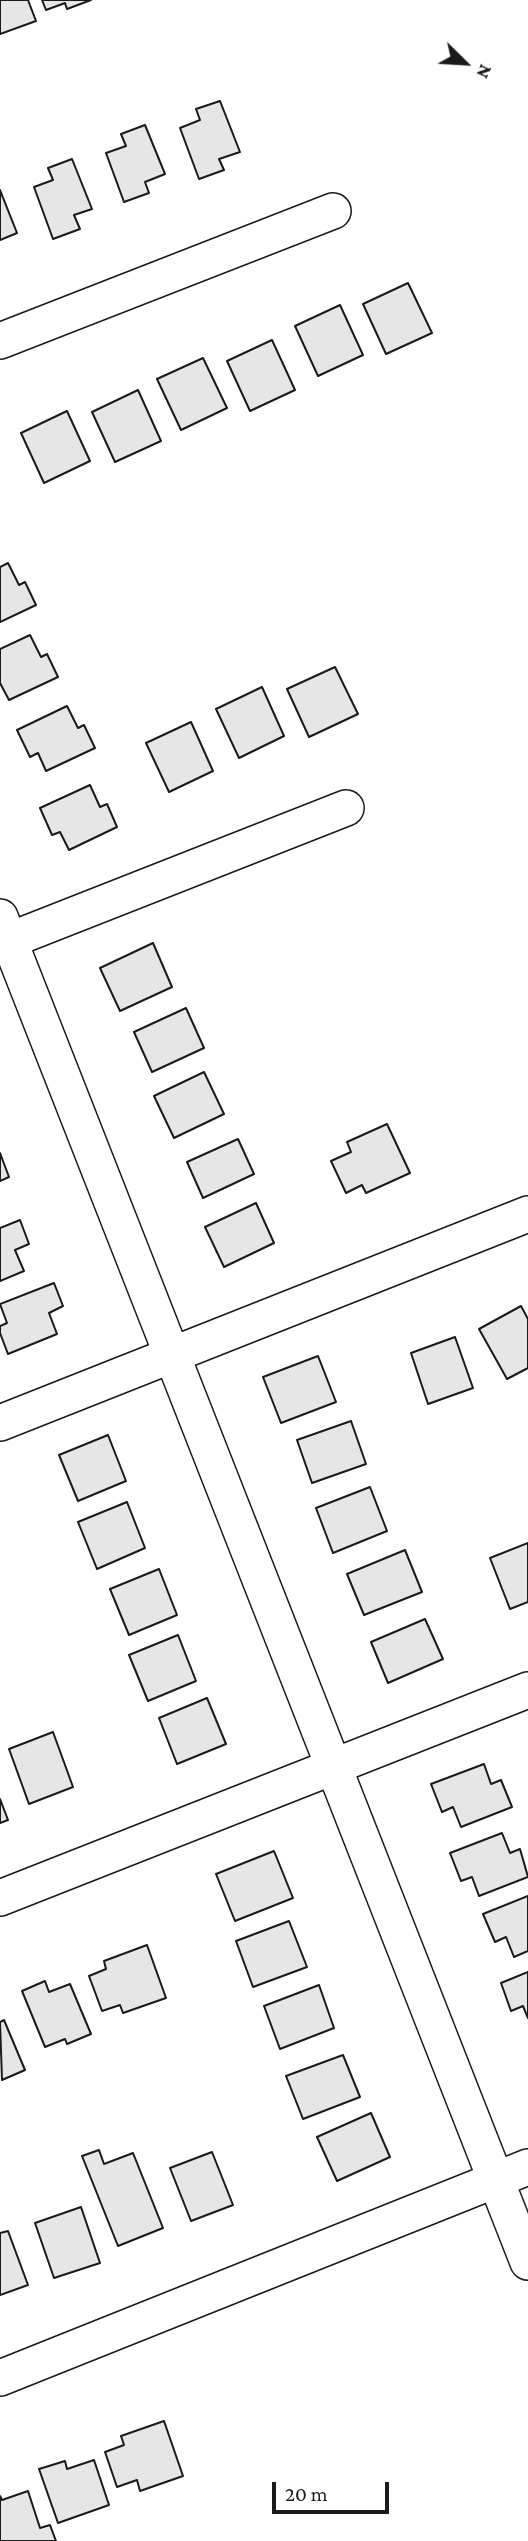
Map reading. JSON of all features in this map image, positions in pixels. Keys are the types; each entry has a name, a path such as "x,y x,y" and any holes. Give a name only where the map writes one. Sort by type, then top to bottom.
{"street":[{"path":"0,341 333,211"},
{"path":"346,808 3,933 174,1354 528,2262"},
{"path":"0,1423 528,1214"},
{"path":"0,1898 528,1690"},
{"path":"0,2378 528,2167"}],"building":[{"path":"0,0 28,0 36,21 0,34"},
{"path":"42,0 91,0 67,9 65,3 46,10"},
{"path":"220,101 240,152 219,159 224,170 199,179 180,128 200,120 196,109"},
{"path":"145,125 165,174 145,182 149,193 124,202 106,153 126,146 121,134"},
{"path":"72,159 92,209 74,215 80,229 53,239 34,187 53,180 48,168"},
{"path":"0,190 17,233 0,240"},
{"path":"408,283 432,333 386,354 363,304"},
{"path":"340,305 363,355 318,376 295,326"},
{"path":"272,340 295,390 250,411 227,361"},
{"path":"203,358 227,408 181,430 157,379"},
{"path":"138,390 161,441 115,462 92,412"},
{"path":"67,411 90,461 44,483 21,433"},
{"path":"8,563 19,585 25,582 36,605 0,622 0,567"},
{"path":"30,635 41,657 47,654 58,677 9,700 0,683 0,649"},
{"path":"335,667 358,714 309,737 287,689"},
{"path":"262,687 284,736 239,758 216,709"},
{"path":"67,706 78,728 84,725 95,748 46,771 38,753 30,757 17,730"},
{"path":"191,722 213,771 169,792 146,743"},
{"path":"90,785 100,807 107,804 117,827 69,850 60,832 52,835 40,808"},
{"path":"153,943 172,987 120,1011 100,968"},
{"path":"186,1008 204,1048 152,1072 134,1032"},
{"path":"204,1072 224,1114 174,1138 154,1096"},
{"path":"387,1124 410,1173 366,1193 362,1185 346,1193 331,1161 351,1152 347,1142"},
{"path":"238,1139 254,1174 203,1198 187,1162"},
{"path":"0,1153 9,1177 0,1181"},
{"path":"256,1203 274,1243 224,1267 205,1227"},
{"path":"20,1220 29,1244 15,1250 24,1271 0,1281 0,1228"},
{"path":"54,1283 63,1306 49,1313 57,1334 8,1354 0,1333 0,1326 7,1323 0,1304"},
{"path":"521,1306 528,1319 528,1368 507,1379 479,1329"},
{"path":"455,1337 473,1388 428,1404 411,1353"},
{"path":"318,1356 336,1402 281,1423 263,1377"},
{"path":"351,1421 366,1464 312,1483 297,1440"},
{"path":"108,1435 126,1481 78,1501 59,1455"},
{"path":"370,1487 387,1531 333,1553 316,1508"},
{"path":"127,1502 145,1548 97,1569 78,1522"},
{"path":"528,1543 528,1602 510,1609 490,1558"},
{"path":"405,1550 422,1592 364,1615 347,1574"},
{"path":"159,1569 177,1615 129,1635 110,1589"},
{"path":"425,1619 443,1659 388,1683 371,1642"},
{"path":"178,1635 196,1681 148,1701 129,1655"},
{"path":"207,1698 226,1744 177,1764 159,1718"},
{"path":"53,1732 73,1787 29,1804 9,1749"},
{"path":"484,1764 491,1784 501,1780 512,1807 461,1827 453,1807 442,1812 431,1784"},
{"path":"0,1799 8,1820 0,1823"},
{"path":"502,1833 510,1853 520,1849 528,1877 479,1896 472,1877 461,1881 450,1853"},
{"path":"274,1851 293,1898 235,1921 216,1874"},
{"path":"528,1896 528,1951 514,1957 506,1937 495,1942 483,1914"},
{"path":"289,1921 307,1967 253,1987 236,1941"},
{"path":"147,1945 166,1998 123,2013 120,2005 102,2011 89,1976 106,1969 104,1961"},
{"path":"528,1972 528,2018 523,2006 511,2011 501,1983"},
{"path":"45,1981 49,1992 70,1984 91,2034 67,2044 65,2039 45,2047 22,1991"},
{"path":"319,1985 334,2028 280,2049 264,2006"},
{"path":"4,2020 25,2070 2,2080 0,2022"},
{"path":"343,2055 360,2097 303,2119 286,2076"},
{"path":"371,2113 390,2157 337,2181 317,2137"},
{"path":"99,2150 104,2164 133,2153 163,2228 118,2246 82,2156"},
{"path":"212,2152 233,2205 191,2221 170,2168"},
{"path":"81,2207 100,2263 54,2278 35,2223"},
{"path":"8,2231 28,2285 0,2295 0,2233"},
{"path":"164,2421 183,2476 140,2491 137,2480 117,2487 105,2452 124,2445 121,2436"},
{"path":"94,2460 109,2505 58,2523 39,2469 65,2461 67,2469"},
{"path":"28,2491 40,2528 50,2525 56,2541 0,2541 0,2496 2,2500"}]}
